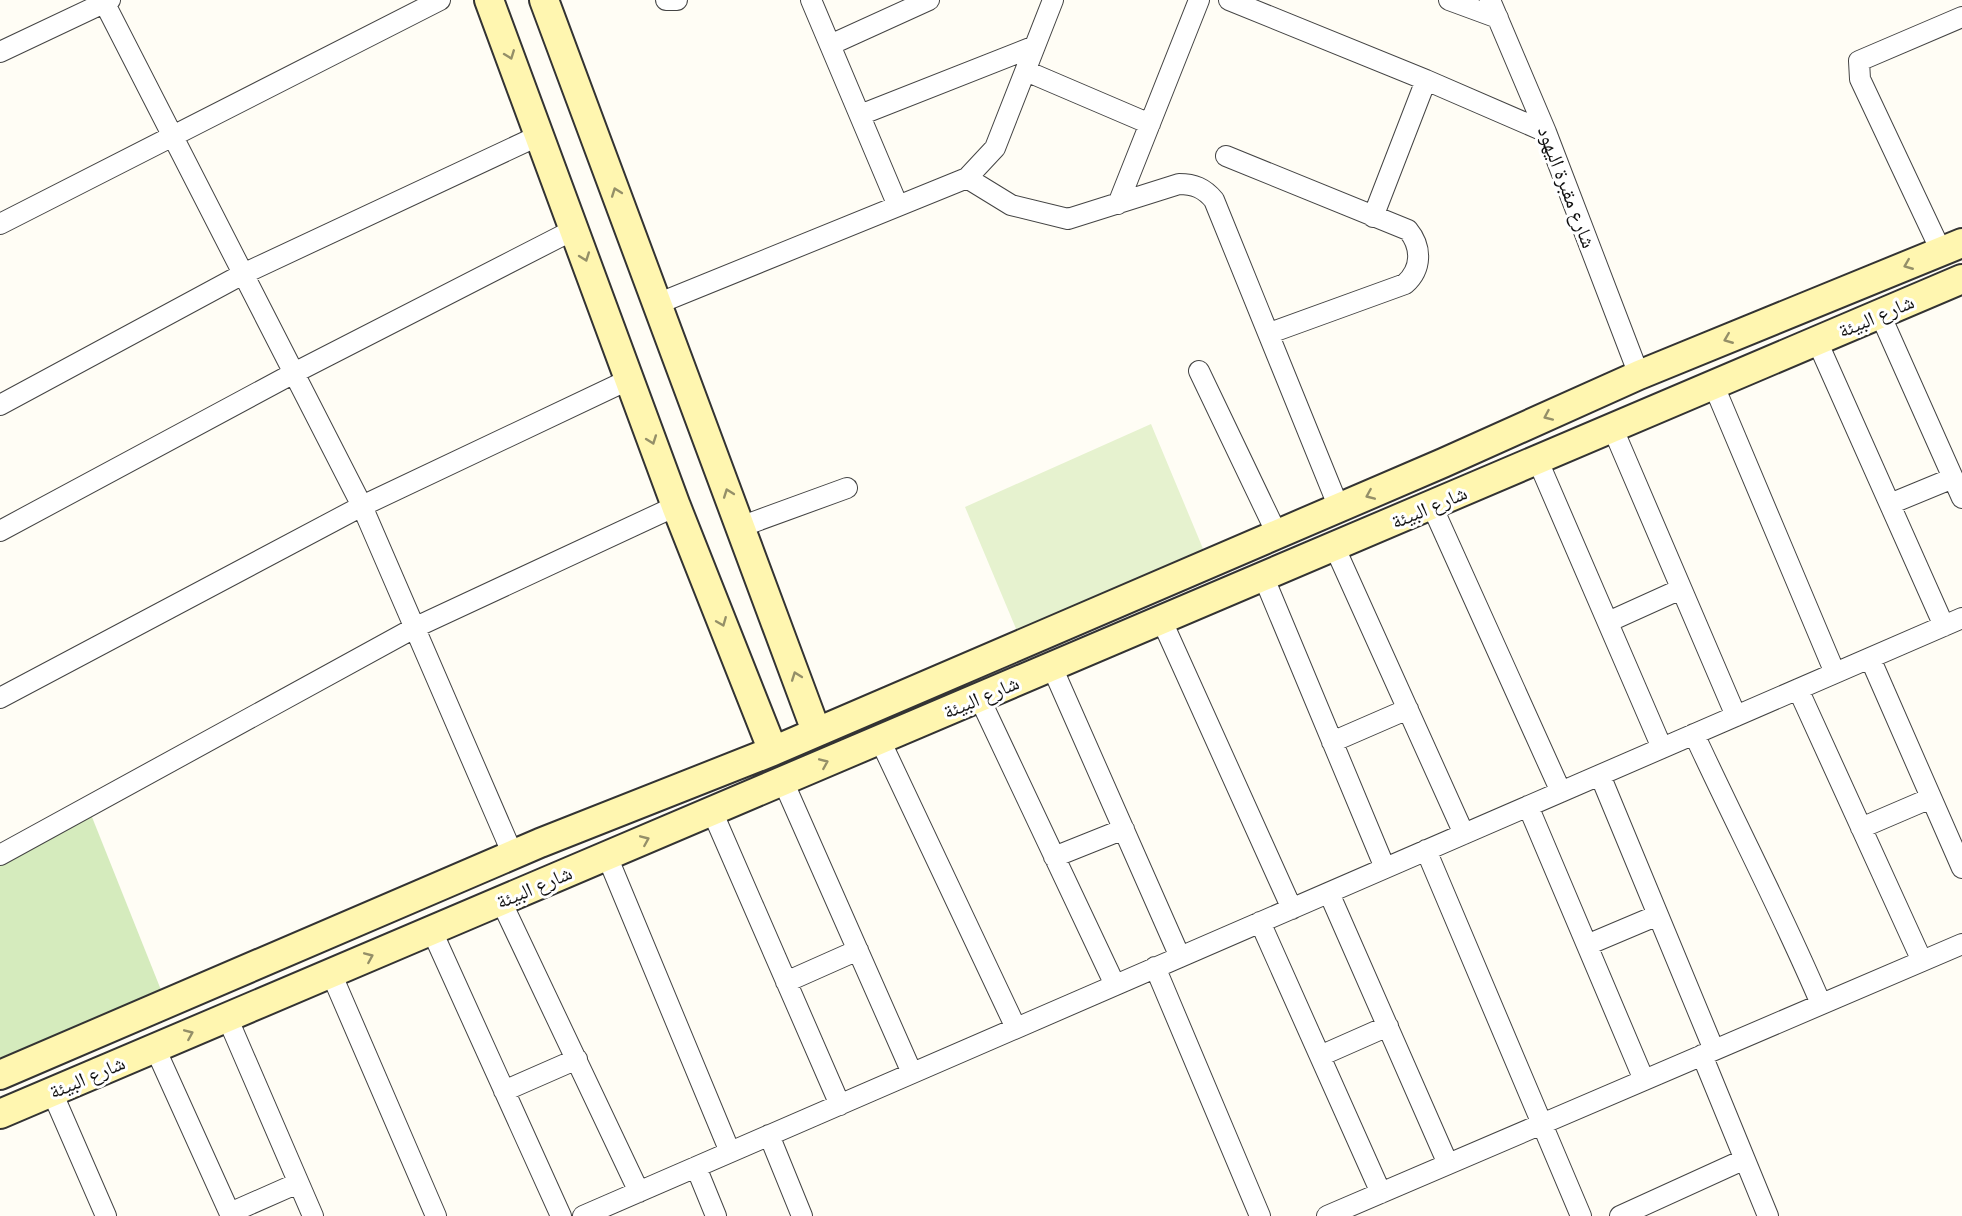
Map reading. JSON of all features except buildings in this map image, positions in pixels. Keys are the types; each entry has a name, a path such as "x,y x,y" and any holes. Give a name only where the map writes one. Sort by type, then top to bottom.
{"street":[{"path":"0,224 441,0"},
{"path":"489,0 676,506 773,751"},
{"path":"544,0 816,731"},
{"path":"666,0 677,0"},
{"path":"811,0 898,206"},
{"path":"830,45 929,0"},
{"path":"657,304 967,178 995,148 1053,0"},
{"path":"1118,204 1198,0"},
{"path":"1229,0 1426,80 1546,132"},
{"path":"1449,0 1492,5"},
{"path":"0,52 106,1 362,506 513,855"},
{"name":"شارع مقبرة اليهود","path":"1492,5 1546,132 1639,375"},
{"path":"1952,247 1860,79 1859,62 1962,16"},
{"path":"860,115 1035,46"},
{"path":"1026,70 1150,123"},
{"path":"1373,217 1426,80"},
{"path":"0,405 243,274 540,135"},
{"path":"1226,156 1408,230 1417,240 1420,251 1412,278 1405,284 1270,333"},
{"path":"967,178 1011,205 1068,219 1179,184 1199,187 1207,193 1214,200 1270,333 1339,508"},
{"path":"0,531 294,373 575,229"},
{"name":"شارع البيئة","path":"0,1075 513,855 773,751 1443,464 1639,375 1952,247"},
{"name":"شارع البيئة","path":"0,1114 1335,548 1962,279"},
{"path":"1880,314 1962,498"},
{"path":"1817,341 1944,626"},
{"path":"1199,371 1277,534"},
{"path":"0,698 362,506 630,379"},
{"path":"1714,386 1835,673"},
{"path":"1613,429 1736,716"},
{"path":"1538,461 1662,748"},
{"path":"1443,464 1458,495"},
{"path":"1890,504 1953,478"},
{"path":"740,526 847,488"},
{"path":"0,855 416,627 676,506"},
{"path":"1432,506 1561,792"},
{"path":"1335,548 1464,834"},
{"path":"1264,578 1385,868"},
{"path":"1608,622 1681,589"},
{"path":"590,1215 1155,967 1962,618"},
{"path":"1162,621 1292,909"},
{"path":"1870,658 1962,868"},
{"path":"1052,667 1180,957"},
{"path":"1798,689 1922,961"},
{"path":"979,698 1115,985"},
{"path":"1332,742 1408,709"},
{"path":"1694,734 1735,823 1783,916 1821,1004"},
{"path":"880,740 1016,1028"},
{"path":"1600,775 1658,915 1708,1053 1743,1160 1768,1216"},
{"path":"783,781 912,1073"},
{"path":"1862,828 1931,798"},
{"path":"1528,806 1644,1080"},
{"path":"712,811 840,1105"},
{"path":"1054,857 1124,829"},
{"path":"1426,850 1581,1216"},
{"path":"607,856 730,1152"},
{"path":"1329,892 1448,1164"},
{"path":"501,901 639,1192"},
{"path":"1587,945 1658,915"},
{"path":"1260,922 1381,1193"},
{"path":"432,930 561,1216"},
{"path":"1327,1216 1962,944"},
{"path":"786,982 858,950"},
{"path":"1155,967 1260,1216"},
{"path":"331,973 436,1216"},
{"path":"227,1017 313,1216"},
{"path":"118,1023 143,1053 231,1215 298,1183"},
{"path":"1320,1056 1388,1026"},
{"path":"504,1091 577,1059"},
{"path":"52,1092 106,1216"},
{"path":"769,1135 802,1216"},
{"path":"1620,1216 1743,1160"},
{"path":"696,1167 716,1216"}],"green space":[{"path":"1151,424 1209,563 1022,643 965,507"},
{"path":"88,807 161,990 0,1058 0,856"}]}
